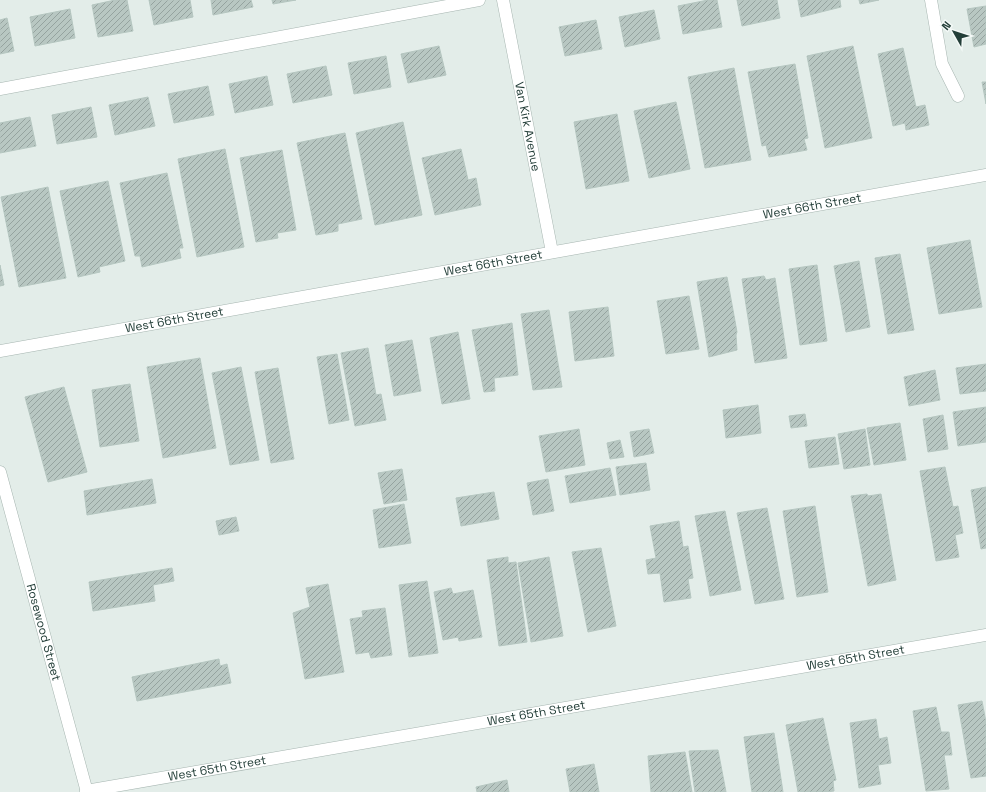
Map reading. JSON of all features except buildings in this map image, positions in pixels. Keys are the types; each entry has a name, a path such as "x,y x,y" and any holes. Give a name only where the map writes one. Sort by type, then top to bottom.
{"street":[{"path":"0,89 480,0"},
{"name":"Van Kirk Avenue","path":"504,0 552,252"},
{"path":"931,0 942,64 958,96"},
{"name":"West 66th Street","path":"0,351 986,175"},
{"name":"Rosewood Street","path":"0,472 86,791"},
{"name":"West 65th Street","path":"86,791 986,635"}]}
